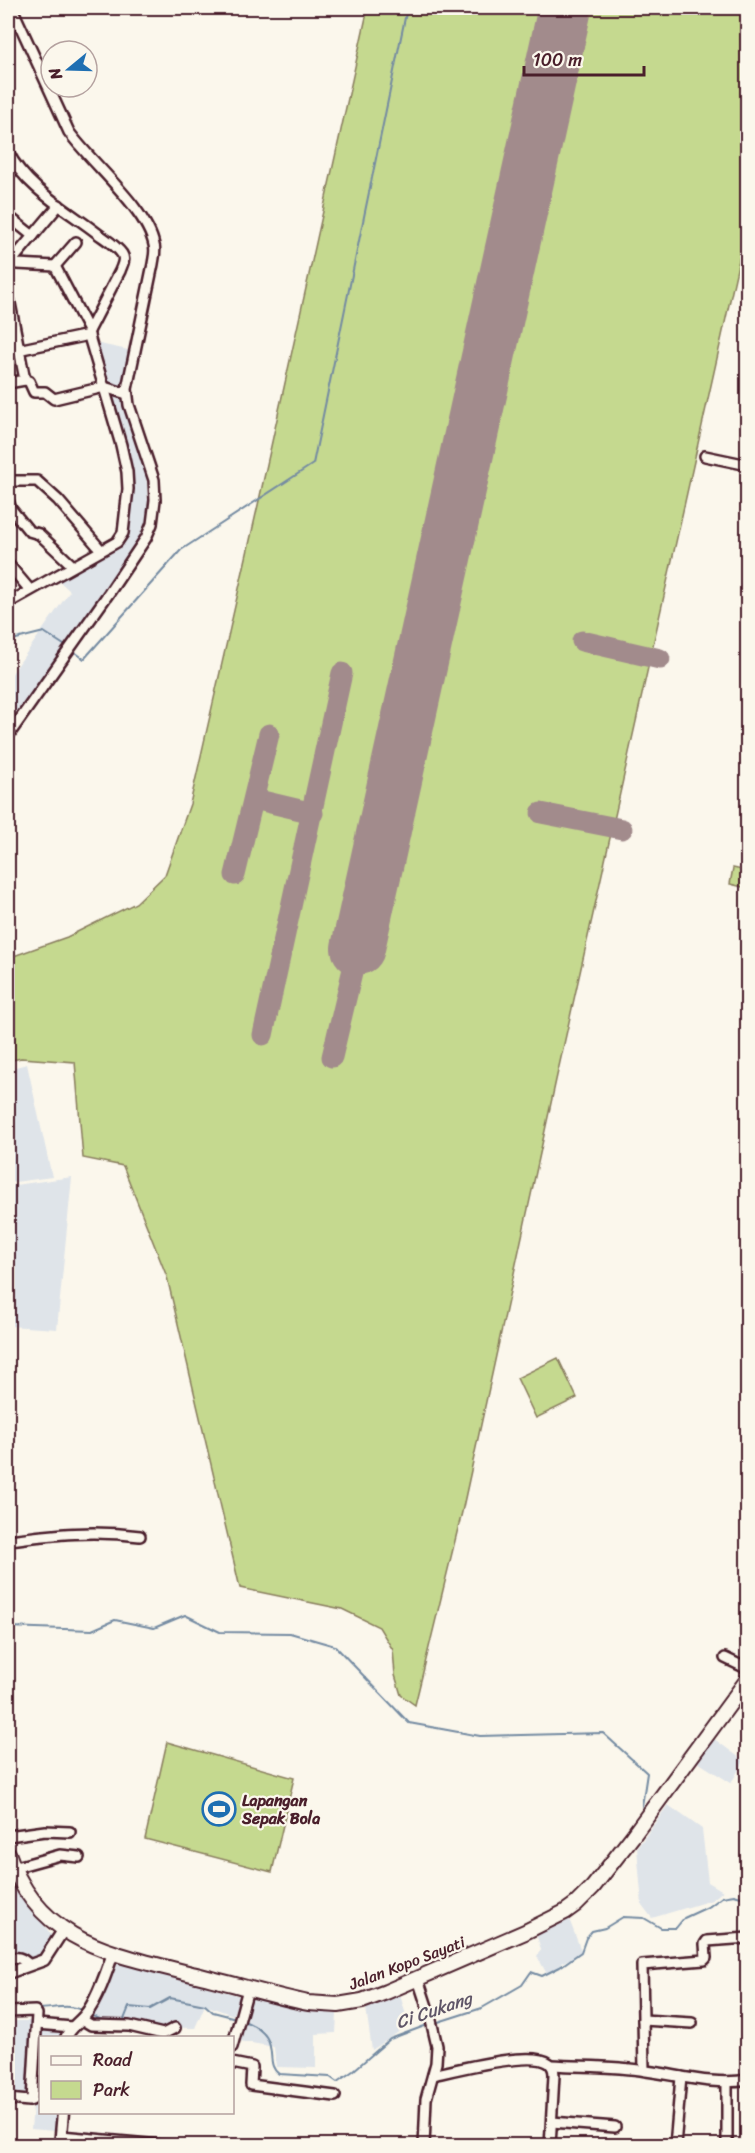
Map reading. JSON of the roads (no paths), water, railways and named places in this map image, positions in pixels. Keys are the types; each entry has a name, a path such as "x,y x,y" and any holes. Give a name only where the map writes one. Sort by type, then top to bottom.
{"main road":[{"name":"Jalan Kopo Sayati","path":"8,1853 13,1868 31,1899 64,1929 87,1943 115,1954 308,2003 338,2005 362,2001 525,1932 565,1912 586,1895 638,1830 747,1679"}],"street":[{"path":"8,736 138,550 152,524 155,500 154,480 127,394 153,264 155,248 153,241 140,215 81,149 69,132 12,8"},
{"path":"8,152 19,170 59,205 113,245 124,258 120,271 89,333 8,352"},
{"path":"55,266 21,264 9,260 59,205"},
{"path":"13,220 33,236"},
{"path":"55,266 76,242"},
{"path":"8,603 114,544 122,536 128,489 125,458 89,333 55,266"},
{"path":"8,293 10,313 25,380"},
{"path":"8,383 29,381 34,392 46,393 54,399 104,387 127,394"},
{"path":"705,456 747,465"},
{"path":"8,481 37,481 58,500 101,550"},
{"path":"8,500 11,509 29,531 39,534 73,566"},
{"path":"8,564 30,590"},
{"path":"8,1544 10,1540 67,1533 109,1532 140,1536"},
{"path":"725,1658 745,1666"},
{"path":"8,1836 45,1830 70,1832"},
{"path":"13,1868 49,1857 79,1857"},
{"path":"8,1972 46,1958 64,1929"},
{"path":"644,2070 642,1965 704,1960 707,1941 747,1938"},
{"path":"67,2036 101,1992 110,1976 115,1954"},
{"path":"8,1958 24,1959 28,1965"},
{"path":"418,1979 430,2016 437,2055 426,2099 424,2145"},
{"path":"234,2040 249,1989"},
{"path":"8,2012 35,2011 37,2014 32,2100 8,2099"},
{"path":"37,2024 79,2020 91,2025 129,2026 164,2034 175,2028"},
{"path":"643,2020 692,2023"},
{"path":"433,2075 514,2059 536,2059 552,2065 644,2070 727,2082 747,2080"},
{"path":"234,2063 251,2066 251,2085 335,2096"},
{"path":"550,2145 554,2075 552,2065"},
{"path":"675,2145 681,2077"},
{"path":"727,2082 727,2145"},
{"path":"63,2114 61,2141 171,2145"},
{"path":"552,2122 615,2127"}],"waterway":[{"path":"72,650 84,659 181,550 313,464 407,8"},
{"path":"8,641 44,632 67,647"},
{"path":"8,1627 92,1630 115,1620 154,1628 185,1615 220,1632 290,1633 335,1646 409,1723 480,1736 603,1733 647,1773 642,1806"},
{"name":"Ci Cukang","path":"435,2023 482,2008 522,1985 531,1972 542,1976 560,1967 581,1952 586,1938 592,1931 605,1928 623,1917 644,1918 661,1928 676,1928 684,1918 710,1906 722,1897 734,1895 748,1899"},
{"name":"Ci Cukang","path":"123,2022 129,2007 150,2009 170,1998 205,2005 213,2012 236,2018"},
{"name":"Ci Cukang","path":"37,2009 67,2007 84,2011"},
{"name":"Ci Cukang","path":"89,2014 106,2022"},
{"name":"Ci Cukang","path":"241,2020 264,2034 268,2041 274,2069 279,2074 330,2077 337,2082 390,2039 430,2024"}],"place":[{"name":"Lapangan Sepak Bola","path":"219,1809"}]}
